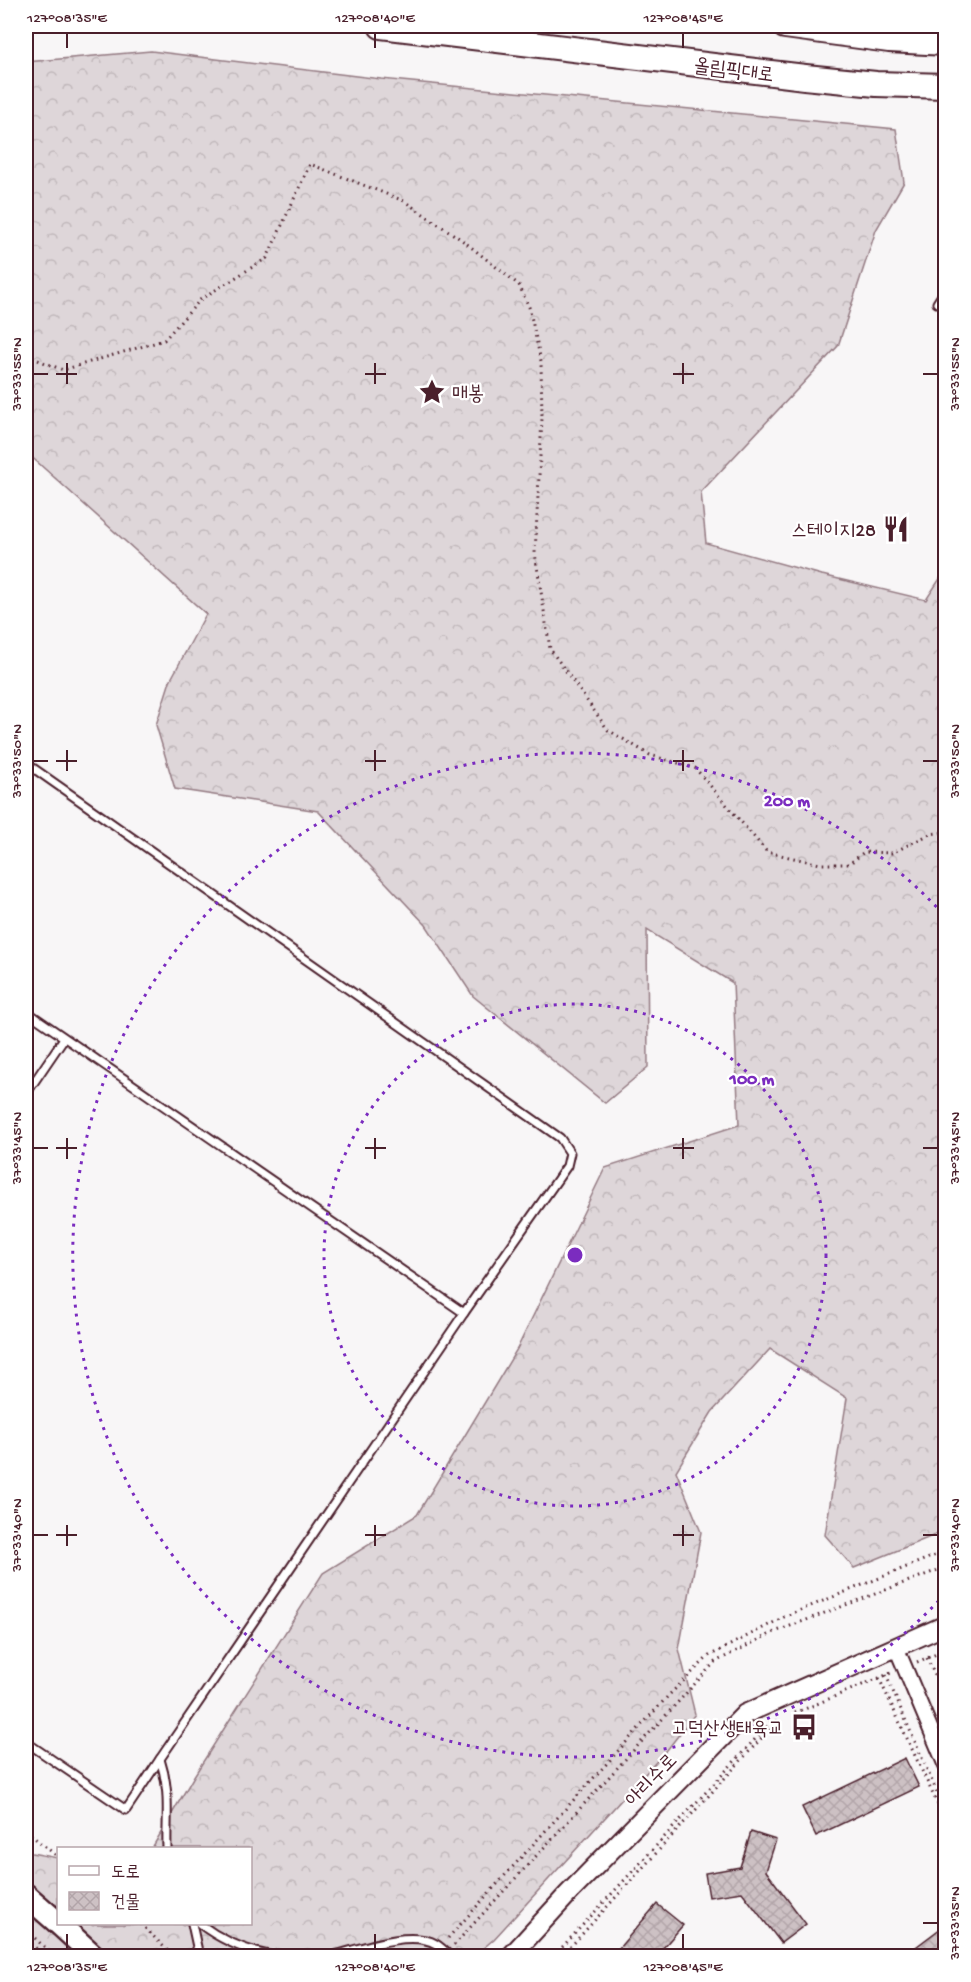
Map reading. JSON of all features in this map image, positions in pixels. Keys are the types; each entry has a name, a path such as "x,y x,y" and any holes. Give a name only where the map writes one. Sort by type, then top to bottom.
{"highway":[{"name":"올림픽대로","path":"381,26 805,77 876,84 945,86"},
{"path":"785,26 889,40 945,43"}],"main road":[{"name":"아리수로","path":"511,1956 576,1886 745,1714 901,1659 945,1625"},
{"path":"26,1895 57,1921"},
{"path":"61,1925 94,1956"}],"street":[{"path":"901,1659 945,1766"}],"lane":[{"path":"938,303 945,289"},
{"path":"26,763 560,1138 570,1153 567,1166 464,1313 126,1810 26,1742"},
{"path":"26,1011 464,1313"},
{"path":"26,1094 64,1038"},
{"path":"160,1759 167,1778 169,1800 167,1847"},
{"path":"192,1925 200,1956"},
{"path":"203,1925 223,1939 258,1954 273,1956"},
{"path":"332,1956 375,1944 417,1938 435,1943 448,1955"}],"path":[{"path":"26,360 38,360 63,370 164,340 201,299 267,258 310,164 404,201 462,240 519,285 529,307 541,361 542,418 535,553 550,649 608,730 650,755 696,768 767,852 820,864 849,864 864,852 892,853 930,834 945,832"},
{"path":"439,1947 669,1695 709,1656 786,1616 945,1551"},
{"path":"448,1955 715,1662 772,1633 945,1567"},
{"path":"562,1956 777,1720 879,1678 901,1659 945,1644"},
{"path":"901,1659 927,1658 945,1650"},
{"path":"927,1658 945,1700"},
{"path":"786,1712 885,1673"},
{"path":"885,1673 945,1807"},
{"path":"879,1678 945,1817"},
{"path":"554,1956 775,1717"},
{"path":"26,1831 57,1856"},
{"path":"143,1925 173,1956"},
{"path":"26,1930 54,1956"},
{"path":"26,1940 45,1956"}],"green space":[{"path":"151,51 381,79 896,129 904,182 876,230 838,346 701,492 706,543 822,575 926,600 945,571 945,1531 854,1568 825,1535 847,1398 770,1349 712,1412 676,1471 701,1532 679,1649 695,1714 667,1750 494,1939 474,1956 26,1956 26,1852 57,1858 57,1925 252,1925 252,1847 153,1847 194,1776 323,1573 417,1515 517,1349 605,1168 739,1125 733,983 647,930 648,1067 605,1103 473,996 426,925 318,811 175,789 156,725 170,681 206,614 26,452 26,62"}],"building":[{"path":"905,1758 919,1787 816,1836 802,1807"},
{"path":"751,1832 776,1840 766,1871 806,1924 781,1943 742,1892 709,1897 705,1873 740,1867"},
{"path":"657,1904 683,1925 656,1956 612,1956"},
{"path":"945,1925 945,1956 904,1956"}],"place":[{"name":"매봉","path":"432,392"},
{"name":"스테이지28","path":"896,529"},
{"name":"고덕산생태육교","path":"804,1727"}]}
